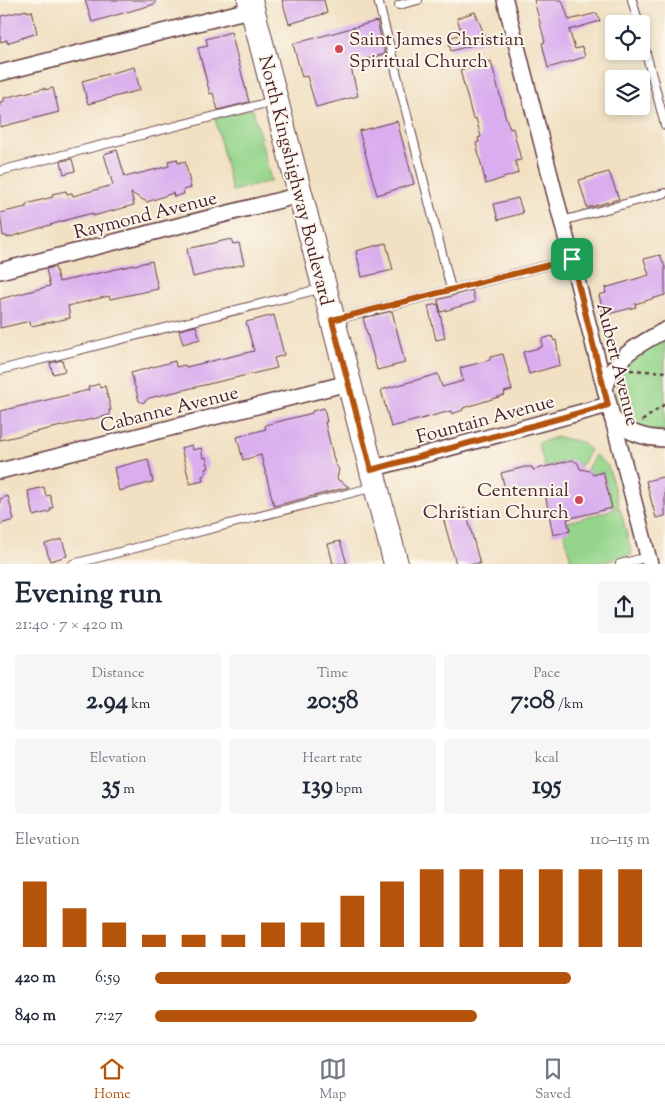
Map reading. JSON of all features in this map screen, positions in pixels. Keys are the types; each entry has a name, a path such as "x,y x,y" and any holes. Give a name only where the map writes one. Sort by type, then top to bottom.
{"main road":[{"name":"North Kingshighway Boulevard","path":"252,5 396,564"}],"street":[{"name":"Aubert Avenue","path":"505,0 649,560"},
{"path":"0,73 252,5"},
{"name":"Raymond Avenue","path":"0,271 300,194"},
{"path":"604,389 612,367 620,359 665,330"},
{"name":"Cabanne Avenue","path":"0,471 348,383"},
{"path":"610,411 635,435 665,439"},
{"name":"Fountain Avenue","path":"374,478 610,411"}],"lane":[{"path":"378,0 451,289"},
{"path":"399,5 418,0"},
{"path":"632,0 636,15"},
{"path":"648,60 665,125"},
{"path":"0,171 276,100"},
{"path":"562,221 665,193"},
{"path":"332,320 572,259"},
{"path":"0,370 324,288"},
{"path":"73,564 374,478"},
{"path":"620,564 649,560"}],"path":[{"path":"625,369 665,372"},
{"path":"639,426 648,415 665,404"}],"green space":[{"path":"253,109 271,181 232,191 215,118"},
{"path":"665,339 665,431 656,431 639,426 626,417 619,404 617,389 620,374 632,359"},
{"path":"558,437 581,442 590,450 579,469 578,463 572,463 571,460 545,467 538,443"},
{"path":"595,455 608,466 619,506 612,508 603,472 592,475 590,471 585,473"},
{"path":"620,508 632,555 596,564 572,564 564,532 570,530 568,522"}],"building":[{"path":"85,0 155,0 155,4 92,22"},
{"path":"282,0 324,0 327,13 289,24"},
{"path":"534,0 562,0 569,20 597,13 600,21 569,30 575,49 582,47 585,57 548,68 542,43 545,42"},
{"path":"27,10 27,12 32,11 37,33 7,43 7,40 0,42 1,16"},
{"path":"475,12 487,41 451,51 448,38 462,34 457,18"},
{"name":"Saint James Christian Spiritual Church","path":"377,21 385,54 350,64 358,96 316,107 307,76 302,77 293,44"},
{"path":"231,32 249,102 218,110 213,93 210,94 198,48 208,46 206,39"},
{"path":"491,61 505,115 510,129 513,128 521,160 515,161 518,173 486,184 476,143 479,142 478,138 481,137 476,118 473,119 460,70"},
{"path":"134,67 140,90 88,104 82,81"},
{"path":"45,88 45,90 53,88 59,112 0,127 0,102 4,101 4,98"},
{"path":"397,121 414,184 377,195 359,131"},
{"path":"117,150 125,177 169,166 168,161 177,159 178,163 185,161 191,188 183,190 184,194 174,197 173,193 147,202 131,193 134,205 93,216 93,213 73,218 7,238 7,236 3,236 0,213 26,207 26,204 53,197 52,194 66,191 67,194 72,193 73,196 113,185 104,154"},
{"path":"72,159 75,171 64,174 61,161"},
{"path":"609,172 619,199 587,208 579,180"},
{"path":"518,198 523,213 498,220 494,204"},
{"path":"231,239 233,244 239,243 244,264 193,277 187,249"},
{"path":"386,243 393,270 362,277 356,251"},
{"path":"660,255 665,267 665,295 635,304 636,307 604,315 599,295 606,293 605,288 649,275 644,259"},
{"path":"152,261 158,289 110,299 109,296 68,306 70,318 31,326 30,321 0,328 0,299 50,286 46,269 55,267 59,282"},
{"path":"472,290 475,302 441,312 438,300"},
{"path":"438,304 445,338 436,340 428,306"},
{"path":"392,311 405,363 377,370 363,318"},
{"path":"274,315 284,355 274,358 277,368 149,398 143,403 139,401 131,373 175,361 176,367 185,365 186,367 254,351 246,322"},
{"path":"196,326 200,339 183,344 179,330"},
{"path":"552,336 554,341 556,340 560,365 529,374 523,352 542,347 542,339"},
{"path":"503,354 512,390 504,392 505,395 463,408 463,410 452,414 451,411 391,427 381,390 438,374 442,387 463,381 460,368 490,360 490,357"},
{"path":"62,360 65,371 53,374 50,363"},
{"path":"99,384 100,388 105,386 111,410 109,410 110,415 0,440 0,411 89,390 88,387"},
{"path":"324,408 327,422 325,422 335,464 339,469 337,479 349,487 274,506 261,455 243,460 237,437 266,429 265,425"},
{"path":"192,445 193,450 201,448 203,458 206,457 209,468 205,469 206,474 202,476 203,481 190,484 181,448"},
{"path":"148,459 153,482 119,491 114,468"},
{"name":"Centennial Christian Church","path":"572,460 578,463 580,469 590,471 593,475 603,472 612,508 567,519 570,531 553,535 544,488 507,497 501,473 525,467 532,467 533,470"},
{"path":"662,477 665,480 665,516 656,518 646,481"},
{"path":"44,487 46,496 50,495 53,508 50,508 51,511 34,516 28,491"},
{"path":"8,496 14,520 0,524 0,499"},
{"path":"465,508 480,564 456,564 442,514"},
{"path":"62,539 67,556 50,561 45,544"},
{"path":"340,541 347,564 333,564 328,544"}],"place":[{"name":"Saint James Christian Spiritual Church","path":"339,49"},
{"name":"Centennial Christian Church","path":"579,500"}],"route":[{"path":"572,259 608,405 371,470 332,320 572,259"}]}
